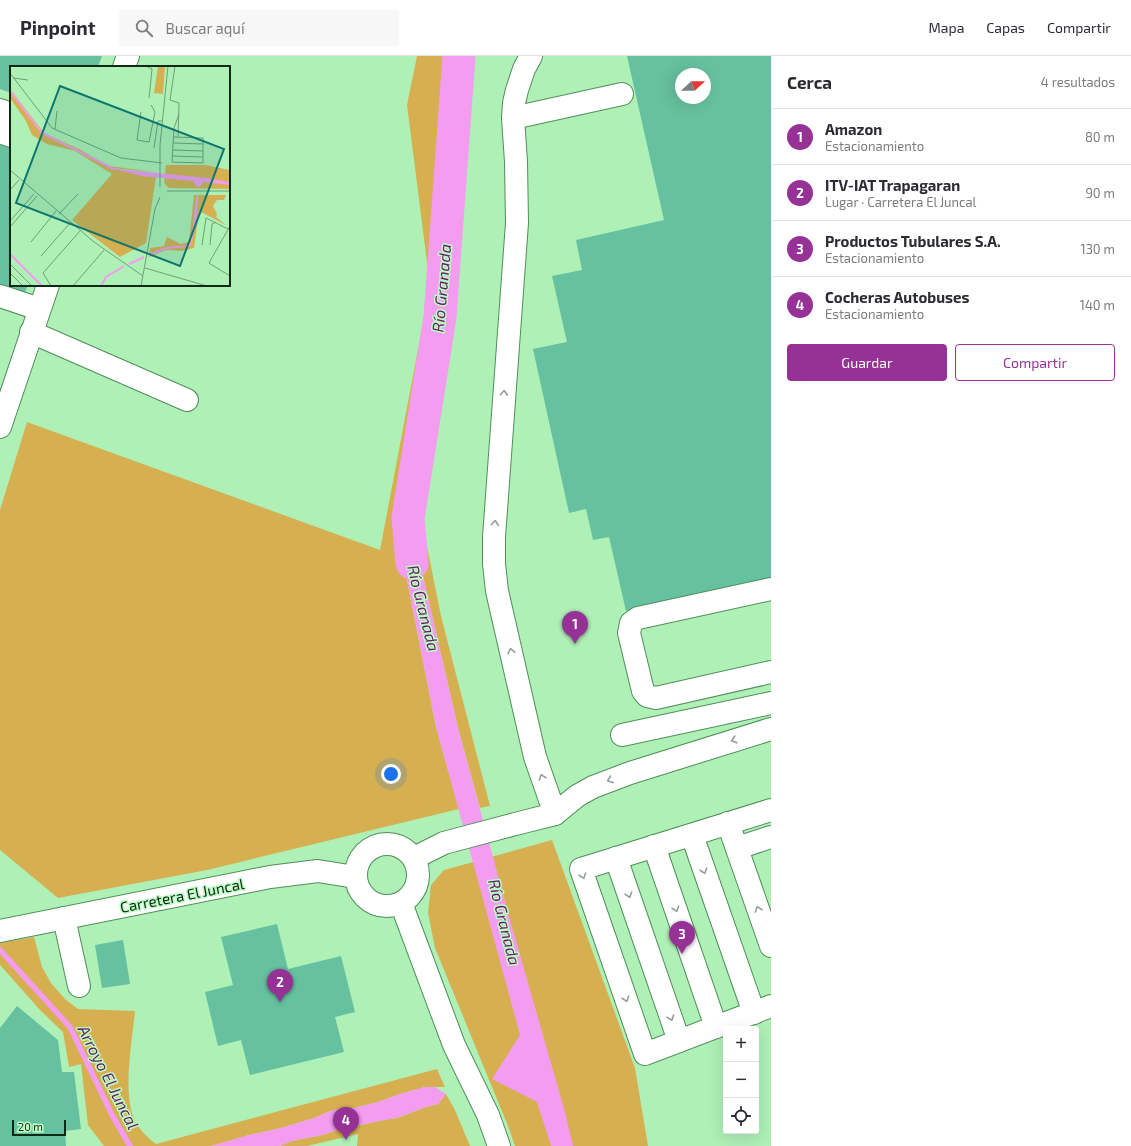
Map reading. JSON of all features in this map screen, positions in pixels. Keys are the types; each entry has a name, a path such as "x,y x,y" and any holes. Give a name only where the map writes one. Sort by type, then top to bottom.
{"street":[{"path":"124,66 128,56"},
{"path":"531,56 524,69 514,103 513,118 516,162 517,223 494,537 494,564 497,591 535,757 555,814"},
{"path":"513,118 622,94"},
{"path":"0,110 10,114"},
{"path":"0,132 10,136"},
{"path":"2,413 38,309 48,286"},
{"path":"0,296 38,309"},
{"path":"31,332 187,400"},
{"path":"771,588 638,618 632,622 629,633 644,691 647,696 656,698 771,672"},
{"path":"622,734 771,703"},
{"path":"414,858 444,843 555,814 577,796 593,787 648,766 771,729"},
{"path":"692,835 762,1010 645,1054 581,869 771,810"},
{"path":"728,823 771,946"},
{"path":"737,848 771,837"},
{"path":"388,843 398,845 407,850 414,858 418,868 418,879 416,889 410,897 392,907 371,903 363,896 358,888 356,867 361,857 368,850 377,845 388,843"},
{"path":"654,846 716,1027"},
{"path":"616,858 679,1041"},
{"name":"Carretera El Juncal","path":"5,930 270,877 318,871 356,878"},
{"path":"401,903 454,1045 488,1115 499,1146"},
{"path":"64,918 79,986"}],"shaded area":[{"path":"417,56 471,56 467,64 459,167 452,318 419,507 441,616 490,806 480,808 458,728 419,559 408,519 404,565 436,727 459,809 207,870 58,898 0,850 0,510 27,422 380,550 430,286 407,105"},
{"path":"552,840 635,1068 648,1146 515,1146 435,948 428,913 431,885 444,870"},
{"path":"34,937 42,967 51,983 65,999 78,1009 135,1011 128,1083 131,1110 139,1128 156,1144 437,1069 445,1087 425,1087 354,1108 341,1108 281,1128 211,1146 104,1146 88,1125 81,1064 69,1067 63,1032 40,1010 0,965 0,943"},
{"path":"446,1094 455,1110 470,1146 357,1146 358,1134 307,1146 279,1146 292,1141 322,1135 341,1129 397,1118 438,1104"}],"water":[{"path":"408,518 419,559 458,728 512,927 565,1112 573,1146 551,1146 537,1102 492,1079 520,1035 436,727 404,565"},
{"path":"425,1087 435,1087 446,1094 438,1104 397,1118 341,1129 322,1135 292,1141 279,1146 211,1146 281,1128 341,1108 354,1108 378,1102"}],"building":[{"path":"0,56 102,56 98,66 10,66 10,93 0,89"},
{"path":"627,56 771,56 771,579 626,611 609,537 593,540 586,509 569,513 533,349 567,342 552,276 582,270 576,240 664,220"},
{"path":"0,140 10,144 10,286 28,286 23,298 0,289"},
{"path":"277,924 288,969 341,956 355,1012 335,1017 344,1052 250,1075 241,1040 218,1046 205,992 233,985 221,937"},
{"path":"123,940 130,984 102,988 95,945"},
{"path":"17,1006 58,1040 62,1072 74,1072 81,1129 65,1131 66,1146 0,1146 0,1028"}],"waterway":[{"name":"Río Granada","path":"412,563 408,518 440,317 459,56"},
{"name":"Arroyo El Juncal","path":"0,950 70,1027 112,1115 130,1146"}],"place":[{"name":"Amazon","path":"575,644"},
{"name":"Productos Tubulares S.A.","path":"682,954"},
{"name":"ITV-IAT Trapagaran","path":"280,1002"},
{"name":"Cocheras Autobuses","path":"346,1140"}]}
